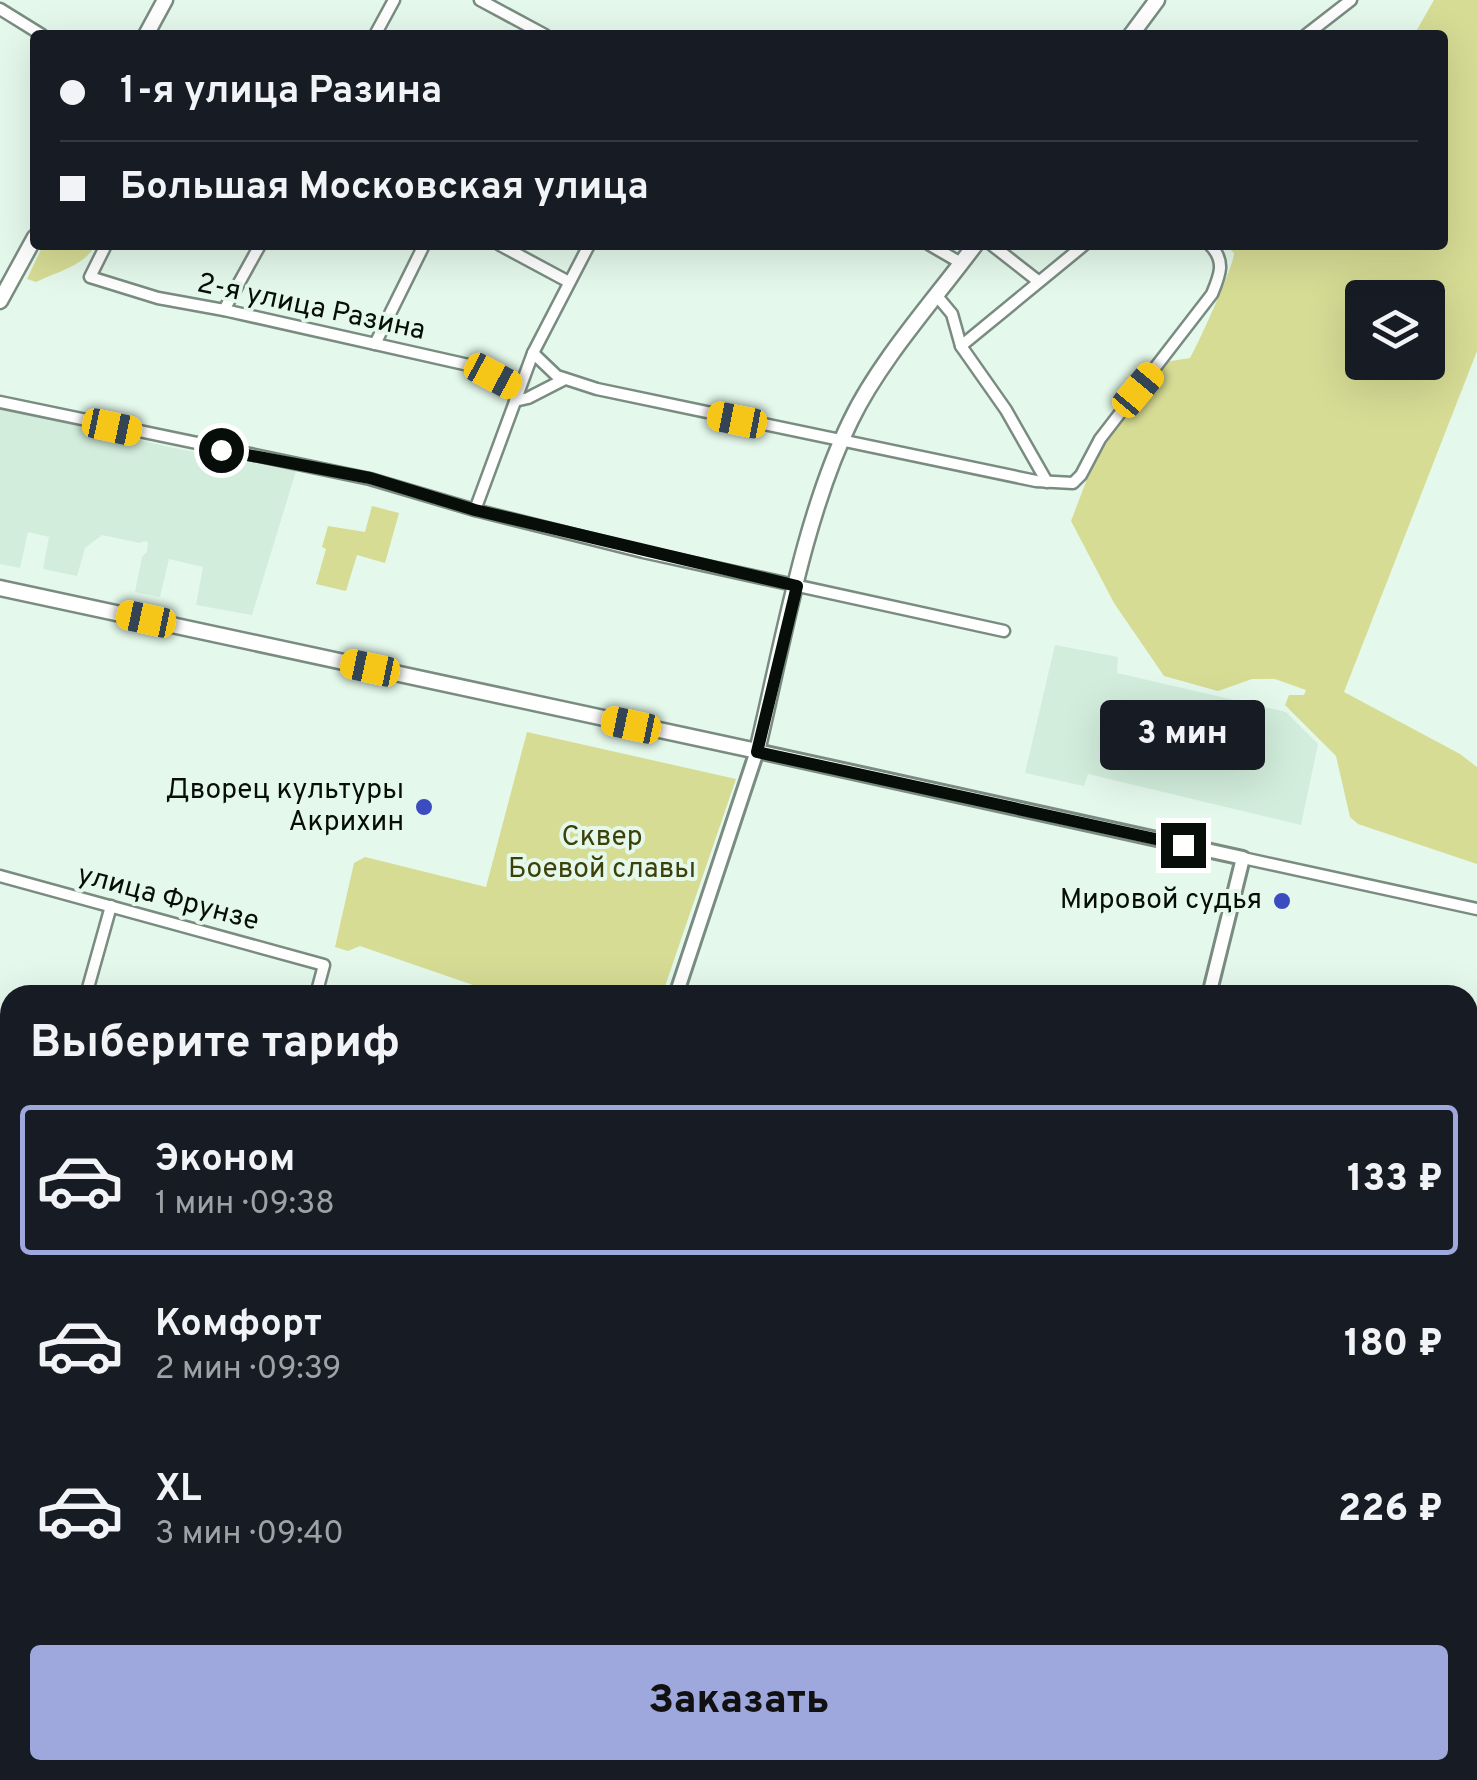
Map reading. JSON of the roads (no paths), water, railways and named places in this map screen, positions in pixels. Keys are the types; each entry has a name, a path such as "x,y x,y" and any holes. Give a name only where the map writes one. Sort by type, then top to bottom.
{"main road":[{"path":"149,30 165,0"},
{"path":"1135,30 1157,0"},
{"path":"0,300 30,246"},
{"path":"0,588 757,752 797,586 824,487 842,440 871,385 971,250"}],"street":[{"path":"378,30 394,0"},
{"path":"480,0 536,30"},
{"path":"1313,30 1352,0"},
{"path":"0,10 34,30"},
{"name":"2-я улица Разина","path":"103,250 90,276 158,298 473,366 518,396"},
{"path":"224,310 257,250"},
{"path":"375,344 422,250"},
{"path":"509,250 570,282"},
{"path":"475,510 532,353 586,250"},
{"path":"939,250 961,263"},
{"path":"999,250 1038,280"},
{"path":"960,346 1077,250"},
{"path":"532,353 557,376 645,401 1047,482 1073,483 1082,476 1100,439 1212,294 1222,262 1214,250"},
{"path":"937,296 952,314 960,346 1006,410 1047,482"},
{"path":"518,396 528,398 565,379"},
{"path":"0,402 370,478 475,510 1004,632"},
{"path":"679,985 757,752 1477,909"},
{"path":"1212,985 1243,858"},
{"name":"улица Фрунзе","path":"0,876 324,965 319,985"},
{"path":"89,985 111,906"}],"place":[{"name":"Дворец культуры Акрихин","path":"424,807"},
{"name":"Мировой судья","path":"1282,901"}],"park label":[{"name":"Сквер Боевой славы","path":"602,854"}]}
